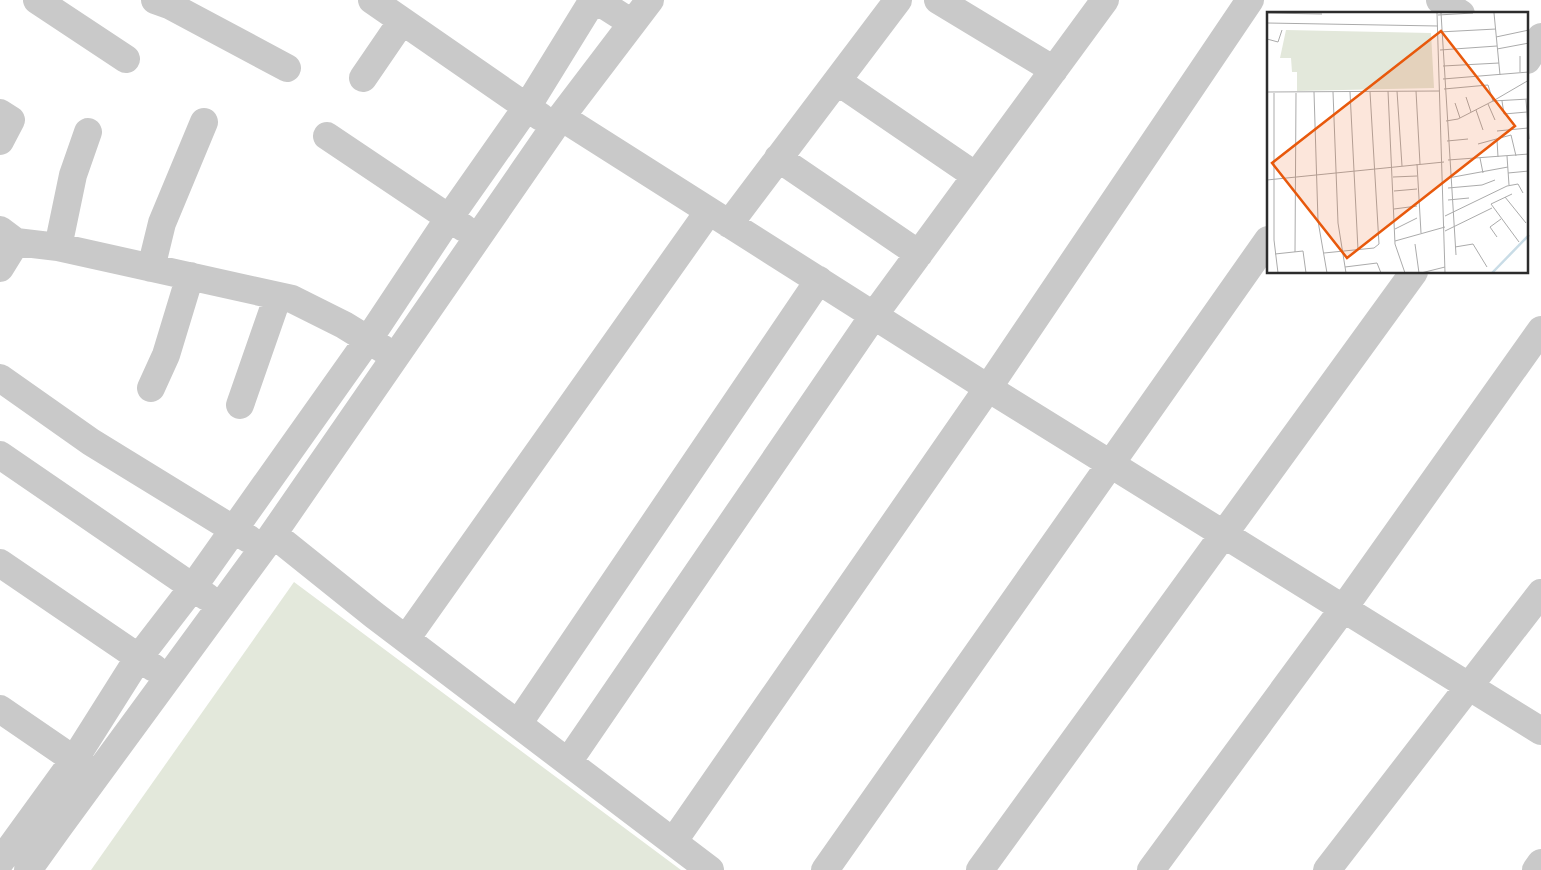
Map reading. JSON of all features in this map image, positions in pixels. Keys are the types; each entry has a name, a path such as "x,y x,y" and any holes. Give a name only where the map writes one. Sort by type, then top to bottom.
{"street":[{"path":"37,0 126,59"},
{"path":"372,0 527,107 557,121 719,217 988,388 1541,731"},
{"path":"6,870 0,864 74,760 139,657 193,587 368,340 449,218 527,107 594,0 632,23"},
{"path":"28,870 269,540 557,121 650,0"},
{"path":"406,639 719,217 778,158 898,0"},
{"path":"938,0 1054,70"},
{"path":"568,762 874,315 1105,0"},
{"path":"673,842 988,388 1250,0"},
{"path":"1430,12 1439,0 1458,12"},
{"path":"165,2 287,68"},
{"path":"363,78 402,21"},
{"path":"837,81 976,176"},
{"path":"0,113 11,120 0,141"},
{"path":"151,268 162,223 204,122"},
{"path":"58,247 73,175 88,132"},
{"path":"327,136 477,238"},
{"path":"778,158 919,254"},
{"path":"0,268 5,239 58,247 190,276 292,299 344,325 395,357"},
{"path":"825,870 1267,241"},
{"path":"980,870 1413,274"},
{"path":"151,388 166,356 190,276"},
{"path":"518,724 819,280"},
{"path":"240,405 278,296"},
{"path":"1152,870 1343,609 1541,330"},
{"path":"0,378 91,442 234,530 269,540 406,639 710,870"},
{"path":"0,455 220,606"},
{"path":"0,563 168,677"},
{"path":"1327,870 1541,593"},
{"path":"0,709 96,775"},
{"path":"1536,870 1541,863"}],"shaded area":[{"path":"294,582 681,870 91,870"}]}
